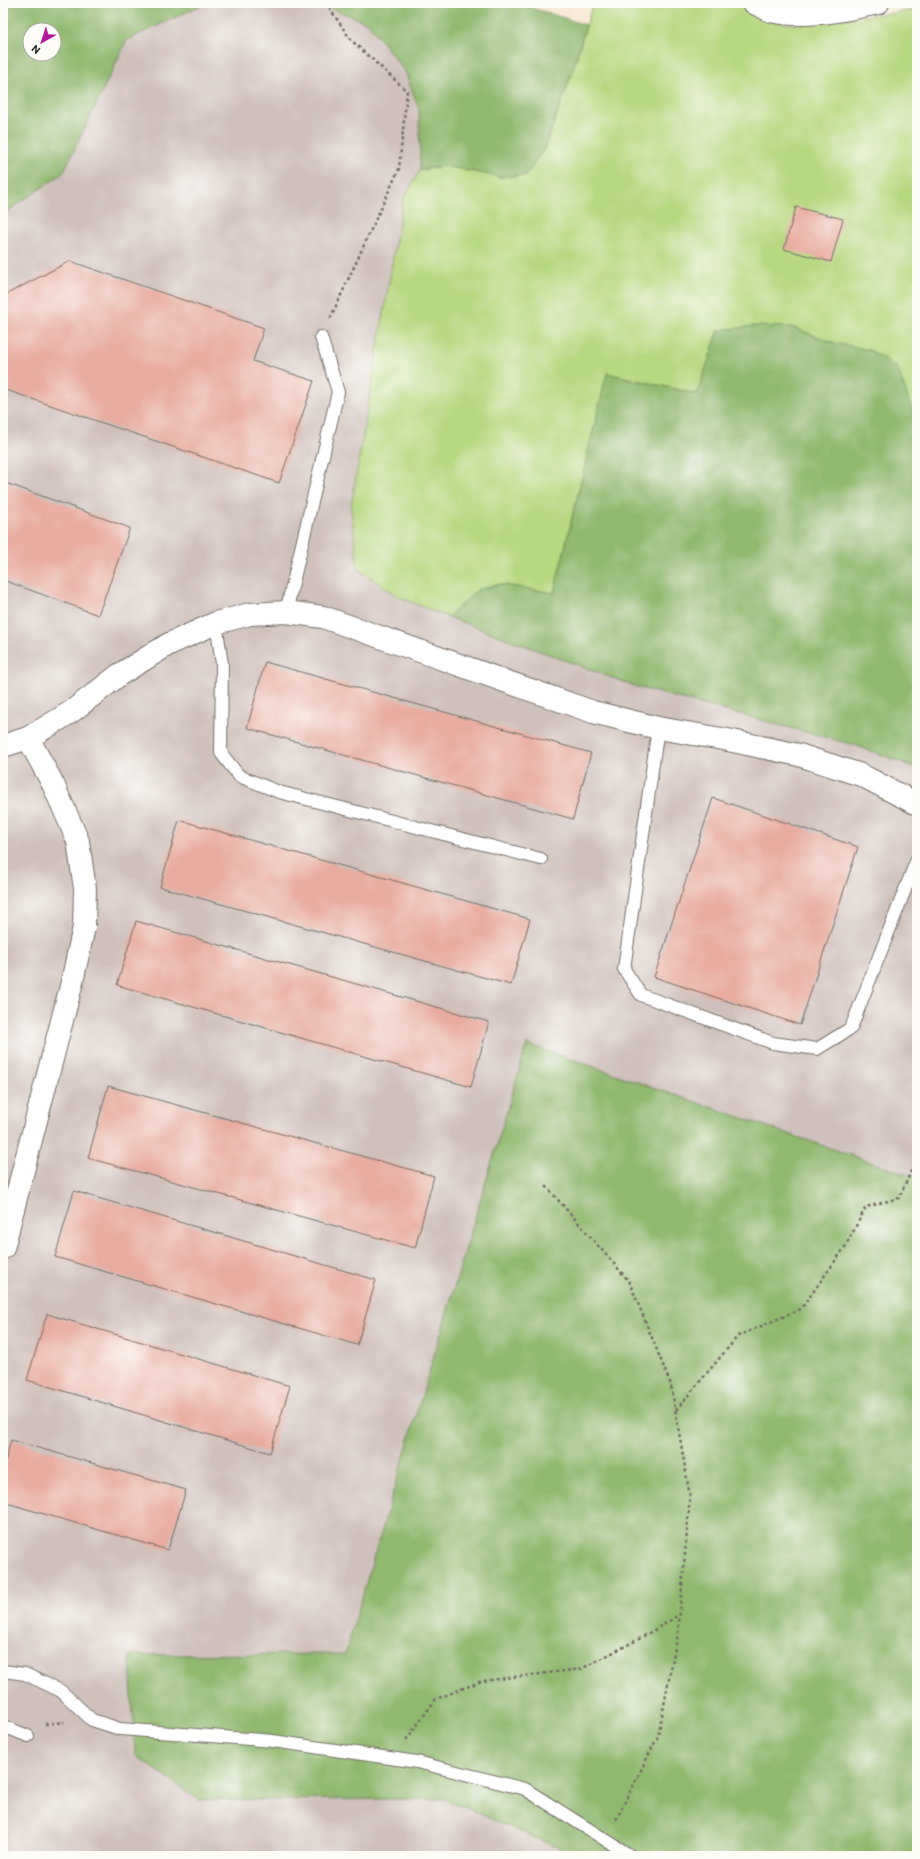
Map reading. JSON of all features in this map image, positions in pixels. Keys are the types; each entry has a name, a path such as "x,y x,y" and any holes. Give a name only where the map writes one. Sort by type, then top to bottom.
{"street":[{"path":"754,3 770,11 815,13 842,11 878,3"},
{"path":"3,746 28,738 71,712 119,675 169,644 216,623 250,614 286,612 323,617 593,712 658,728 728,740 799,755 861,775 917,804"},
{"path":"3,1248 70,989 84,927 85,889 78,841 53,784 28,738"}],"lane":[{"path":"286,612 338,392 321,337"},
{"path":"216,623 222,664 221,753 239,776 279,792 541,859"},
{"path":"658,728 624,969 641,995 773,1042 817,1049 851,1028 917,859"},
{"path":"3,1671 25,1674 61,1690 92,1720 120,1729 273,1741 392,1758 417,1762 525,1789 631,1856"},
{"path":"3,1726 28,1736"}],"path":[{"path":"321,337 399,169 406,91 351,40 326,3"},
{"path":"675,1410 738,1336 802,1309 845,1248 866,1207 899,1198 917,1158"},
{"path":"546,1186 629,1281 671,1385 690,1498 678,1633 658,1736 606,1840"},
{"path":"392,1758 436,1699 482,1681 581,1670 639,1640 680,1614"},
{"path":"39,1724 92,1720"}],"shaded area":[{"path":"206,3 318,3 368,23 405,72 419,109 420,170 403,200 351,505 358,569 399,597 448,617 637,687 854,745 917,768 917,1178 527,1045 345,1654 130,1655 199,1800 445,1799 577,1856 3,1856 3,214 63,173 127,40"}],"green space":[{"path":"3,3 206,3 127,40 63,173 3,214"},
{"path":"318,3 516,3 586,25 571,76 545,147 526,175 500,177 444,166 420,170 419,109 405,72 368,23"},
{"path":"593,3 738,3 774,22 794,24 917,10 917,424 870,350 835,343 791,327 719,330 697,394 607,374 554,594 499,584 477,590 448,617 399,597 358,569 351,506 403,200 420,170 444,166 500,177 526,175 545,147 571,76"},
{"path":"753,326 791,327 835,343 870,350 897,367 917,424 917,768 854,745 637,687 448,617 477,590 499,584 554,593 607,373 697,394 719,330"},
{"path":"527,1044 917,1178 917,1856 577,1856 445,1799 199,1800 135,1755 130,1655 345,1654"}],"building":[{"path":"796,207 843,219 831,262 784,249"},
{"path":"70,261 264,328 253,361 314,381 279,483 3,389 3,296"},
{"path":"3,482 130,528 98,615 3,580"},
{"path":"265,662 591,753 573,819 247,728"},
{"path":"713,798 858,847 800,1025 654,977"},
{"path":"179,820 530,919 511,985 160,887"},
{"path":"136,921 489,1022 471,1087 117,985"},
{"path":"108,1086 434,1176 415,1248 88,1158"},
{"path":"74,1191 376,1280 357,1345 55,1257"},
{"path":"47,1314 290,1386 270,1453 27,1380"},
{"path":"11,1440 186,1490 168,1550 3,1502 3,1469"}]}
